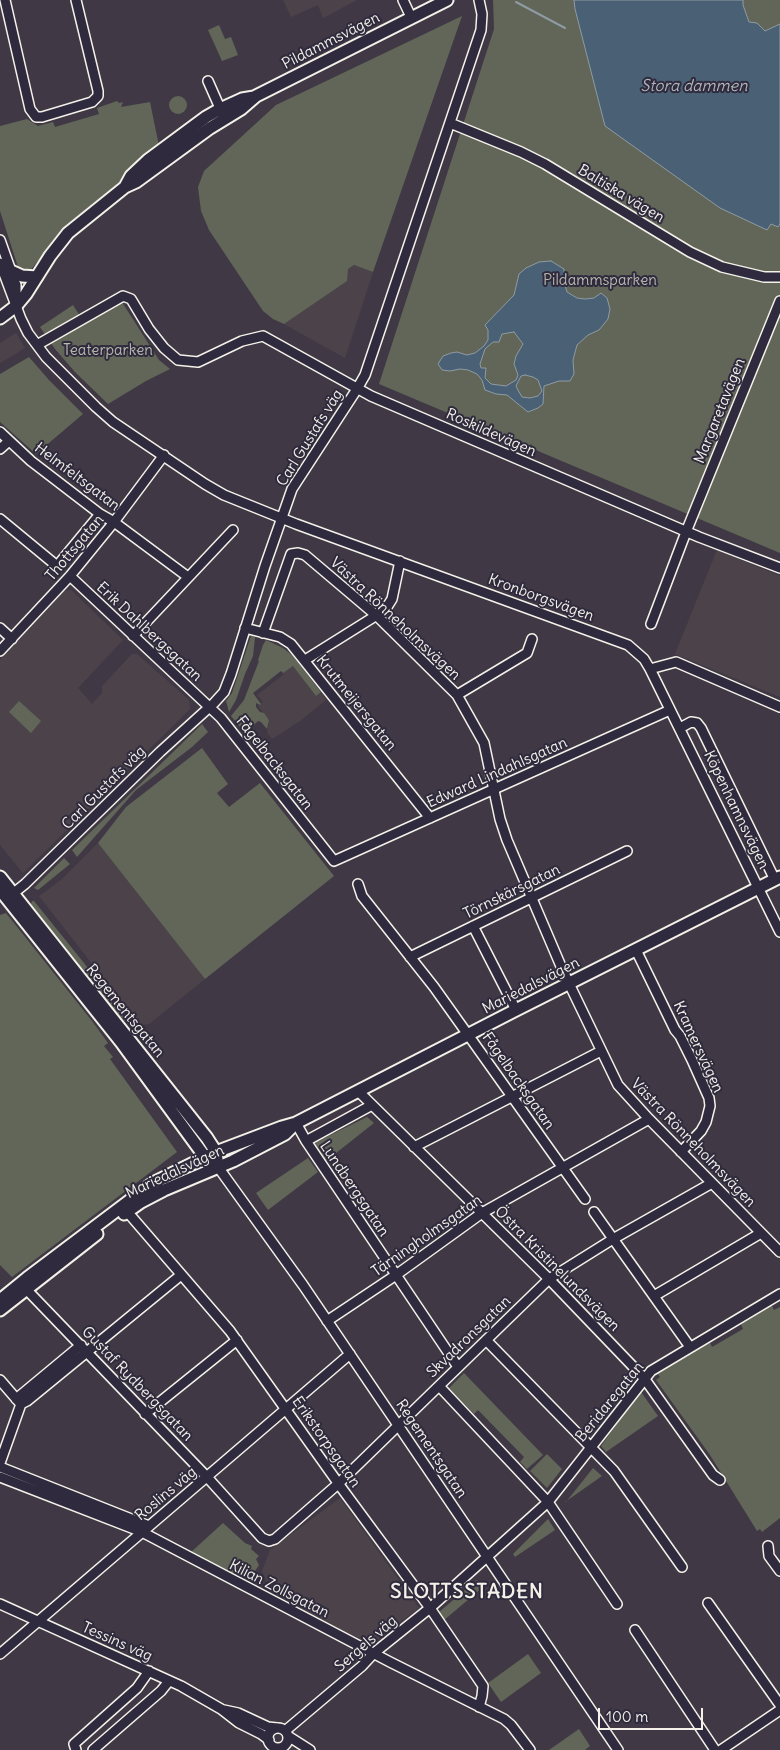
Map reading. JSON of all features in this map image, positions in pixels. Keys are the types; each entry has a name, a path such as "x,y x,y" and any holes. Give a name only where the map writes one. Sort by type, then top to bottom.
{"main road":[{"name":"Pildammsvägen","path":"0,318 16,306 68,233 125,187 131,176 148,160 222,114 242,99 256,96 447,0"},
{"path":"11,271 22,276 37,277"},
{"name":"Regementsgatan","path":"0,877 6,894 129,1039 218,1167"},
{"name":"Mariedalsvägen","path":"0,1300 125,1208 233,1161 285,1134 296,1124 358,1091 777,878"},
{"name":"Mariedalsvägen","path":"0,1310 153,1183 211,1155 282,1127 296,1124"}],"street":[{"path":"5,0 30,110 36,117 42,117 92,102 96,99 98,91 76,0"},
{"path":"403,0 411,17"},
{"name":"Carl Gustafs väg","path":"6,894 25,884 160,752 209,707 226,688 292,489 365,375 481,30 482,14 479,0"},
{"path":"208,81 222,114"},
{"name":"Baltiska vägen","path":"450,123 521,152 545,164 690,252 722,267 764,276 780,276"},
{"path":"0,240 16,285 16,306"},
{"name":"Kronborgsvägen","path":"0,263 20,319 37,345 57,369 113,422 204,484 224,495 296,524 628,645 650,669"},
{"name":"Roskildevägen","path":"37,345 123,296 131,299 148,329 164,348 178,360 198,362 242,341 263,336 357,389 558,478 686,532 780,568"},
{"name":"Margaretavägen","path":"651,624 686,532 780,301"},
{"name":"Helmfeltsgatan","path":"0,432 31,461 100,514 114,522 188,577"},
{"path":"0,449 9,441"},
{"name":"Thottsgatan","path":"0,651 70,576 114,522 164,455"},
{"name":"Thottsgatan","path":"0,519 57,566 100,514"},
{"path":"133,636 233,530"},
{"name":"Västra Rönneholmsvägen","path":"263,633 291,554 298,552 305,555 377,616 457,695 484,743 503,829 569,983 618,1085 649,1120 780,1252"},
{"path":"304,660 385,610 392,599 400,561"},
{"name":"Erik Dahlbergsgatan","path":"70,576 209,707"},
{"path":"0,628 12,639"},
{"name":"Krutmeijersgatan","path":"245,628 280,638 291,644 430,818"},
{"path":"457,695 528,653 532,639"},
{"path":"650,669 676,662 780,707"},
{"name":"Köpenhamnsvägen","path":"650,669 780,932"},
{"name":"Fågelbacksgatan","path":"209,707 227,725 334,861"},
{"name":"Edward Lindahlsgatan","path":"334,861 670,710"},
{"name":"Köpenhamnsvägen","path":"680,728 691,722 697,723 701,728 777,878"},
{"name":"Törnskärsgatan","path":"410,957 627,851"},
{"name":"Fågelbacksgatan","path":"358,884 362,896 469,1035 585,1199"},
{"path":"473,926 516,1010"},
{"name":"Kramersvägen","path":"636,950 675,1030 692,1060 710,1106 706,1122 701,1131 681,1152"},
{"path":"414,1147 601,1051"},
{"name":"Östra Kristinelundsvägen","path":"358,1091 548,1279 644,1378 713,1475 720,1480"},
{"path":"306,1141 372,1105"},
{"name":"Tärningholmsgatan","path":"327,1321 396,1275 482,1213 649,1120"},
{"name":"Lundbergsgatan","path":"296,1124 458,1367"},
{"name":"Regementsgatan","path":"218,1167 350,1354 486,1558 618,1750"},
{"name":"Skvadronsgatan","path":"269,1541 275,1539 338,1484 548,1279 712,1183"},
{"name":"Erikstorpsgatan","path":"125,1208 237,1340 338,1484 430,1608 483,1686 478,1707"},
{"path":"594,1212 690,1347"},
{"path":"654,1296 762,1233"},
{"path":"18,1402 27,1401 84,1348 181,1275"},
{"name":"Gustaf Rydbergsgatan","path":"26,1289 84,1348 262,1538 269,1541"},
{"name":"Beridaregatan","path":"486,1558 548,1502 651,1371 780,1294"},
{"path":"145,1414 237,1340"},
{"path":"486,1340 614,1471 682,1567"},
{"name":"Roslins väg","path":"0,1654 350,1354"},
{"path":"0,1380 18,1402"},
{"path":"439,1386 548,1502 617,1604"},
{"path":"18,1402 0,1465 149,1526"},
{"name":"Kilian Zollsgatan","path":"0,1477 142,1532 504,1719 530,1750"},
{"path":"768,1546 769,1556 780,1571"},
{"name":"Sergels väg","path":"283,1732 362,1666 374,1653 430,1608 486,1558"},
{"path":"708,1603 780,1704"},
{"name":"Tessins väg","path":"0,1604 169,1681 221,1709 239,1723 261,1734 270,1746 288,1750"},
{"path":"635,1630 716,1750"},
{"path":"76,1750 74,1744 137,1688 149,1671"},
{"path":"93,1750 160,1692 169,1681"},
{"name":"Tessins väg","path":"221,1709 238,1713 283,1732 310,1750"},
{"path":"720,1750 780,1710"},
{"path":"283,1732 288,1739 284,1745 270,1746 269,1734 283,1732"}],"shaded area":[{"path":"283,0 357,0 323,18 318,5 291,17"},
{"path":"354,265 373,272 345,358 284,324 346,281 348,269"},
{"path":"16,333 25,348 0,363 0,343"},
{"path":"717,550 780,576 780,697 675,654"},
{"path":"71,590 123,640 78,688 92,704 102,693 102,686 132,654 137,654 189,700 190,709 23,873 0,845 0,660 64,591"},
{"path":"293,665 316,696 321,692 326,700 300,721 272,739 267,732 269,720 258,706 263,702 257,695"},
{"path":"98,843 205,979 149,1024 140,1025 39,896 61,880"},
{"path":"340,1498 419,1608 368,1646 272,1592 262,1571 270,1550"}],"green space":[{"name":"Pildammsparken","path":"493,0 780,0 780,553 379,384 494,29"},
{"path":"462,16 373,272 354,265 348,269 347,281 284,324 273,319 263,311 209,230 201,211 198,187 204,171 276,105"},
{"path":"219,25 225,39 231,37 238,55 222,61 208,30"},
{"path":"174,96 182,96 187,101 185,112 174,114 169,109 169,101"},
{"path":"117,101 119,103 123,102 121,107 150,102 159,146 115,186 65,226 30,271 18,267 0,211 0,126 27,119 38,126 53,122 55,127 99,114 97,108"},
{"name":"Teaterparken","path":"120,299 159,360 170,369 108,404 75,372 55,349 40,327 73,305 83,321"},
{"path":"29,357 83,414 36,454 0,422 0,374"},
{"path":"251,636 255,637 253,656 236,700 229,712 226,701 232,693"},
{"path":"266,640 283,648 292,655 321,692 316,696 293,666 283,673 281,671 253,693 261,704 256,703 256,707 269,720 267,729 258,721 245,733 231,716 244,700"},
{"path":"19,701 41,721 31,733 9,712"},
{"path":"202,724 208,732 192,747 136,790 77,857 72,850"},
{"path":"202,748 228,784 217,793 229,807 260,783 334,876 205,979 98,843 126,807"},
{"path":"64,858 70,864 38,890 34,888"},
{"path":"34,901 134,1025 131,1027 118,1014 31,904"},
{"path":"6,913 108,1043 104,1046 113,1057 110,1059 177,1152 12,1277 0,1265 0,915"},
{"path":"367,1117 374,1123 326,1161 314,1143"},
{"path":"308,1158 318,1172 268,1210 256,1193"},
{"path":"771,1304 774,1310 780,1307 780,1518 762,1532 760,1529 757,1531 710,1455 656,1380 660,1377 657,1373 690,1351 709,1340 712,1347 743,1329 741,1324"},
{"path":"464,1373 543,1455 527,1469 520,1462 524,1457 478,1410 474,1414 449,1388"},
{"path":"641,1392 658,1416 606,1452 601,1446"},
{"path":"547,1454 562,1469 547,1488 530,1471"},
{"path":"593,1468 602,1476 567,1500"},
{"path":"548,1519 555,1530 515,1557 513,1554"},
{"path":"223,1523 245,1543 252,1546 251,1549 259,1556 256,1559 259,1565 255,1571 251,1572 244,1569 235,1577 190,1553"},
{"path":"477,1580 482,1588 443,1621 438,1615 439,1612"},
{"path":"528,1654 541,1673 501,1702 488,1683"},
{"path":"579,1729 590,1746 585,1750 549,1750"}],"water":[{"name":"Stora dammen","path":"574,0 743,0 749,22 757,23 765,31 780,24 780,224 778,227 771,224 767,230 720,208 605,126"},
{"path":"551,261 564,269 564,281 567,292 577,298 585,299 594,298 601,293 607,298 610,309 608,319 599,330 588,335 577,345 573,360 574,374 570,381 559,381 544,386 543,404 528,412 507,395 485,390 482,380 477,374 460,369 442,370 438,364 443,356 457,352 467,355 475,353 484,346 488,340 488,330 485,325 514,295 519,274 526,268 539,262","holes":["514,332 523,344 514,364 518,375 516,380 506,386 491,384 485,378 486,368 481,368 480,364 485,349 493,342 499,342 502,334","525,375 538,380 542,391 538,396 522,397 516,386 521,376"]}],"waterway":[{"path":"516,2 565,28"}],"district":[{"name":"SLOTTSSTADEN","path":"467,1592"}]}
